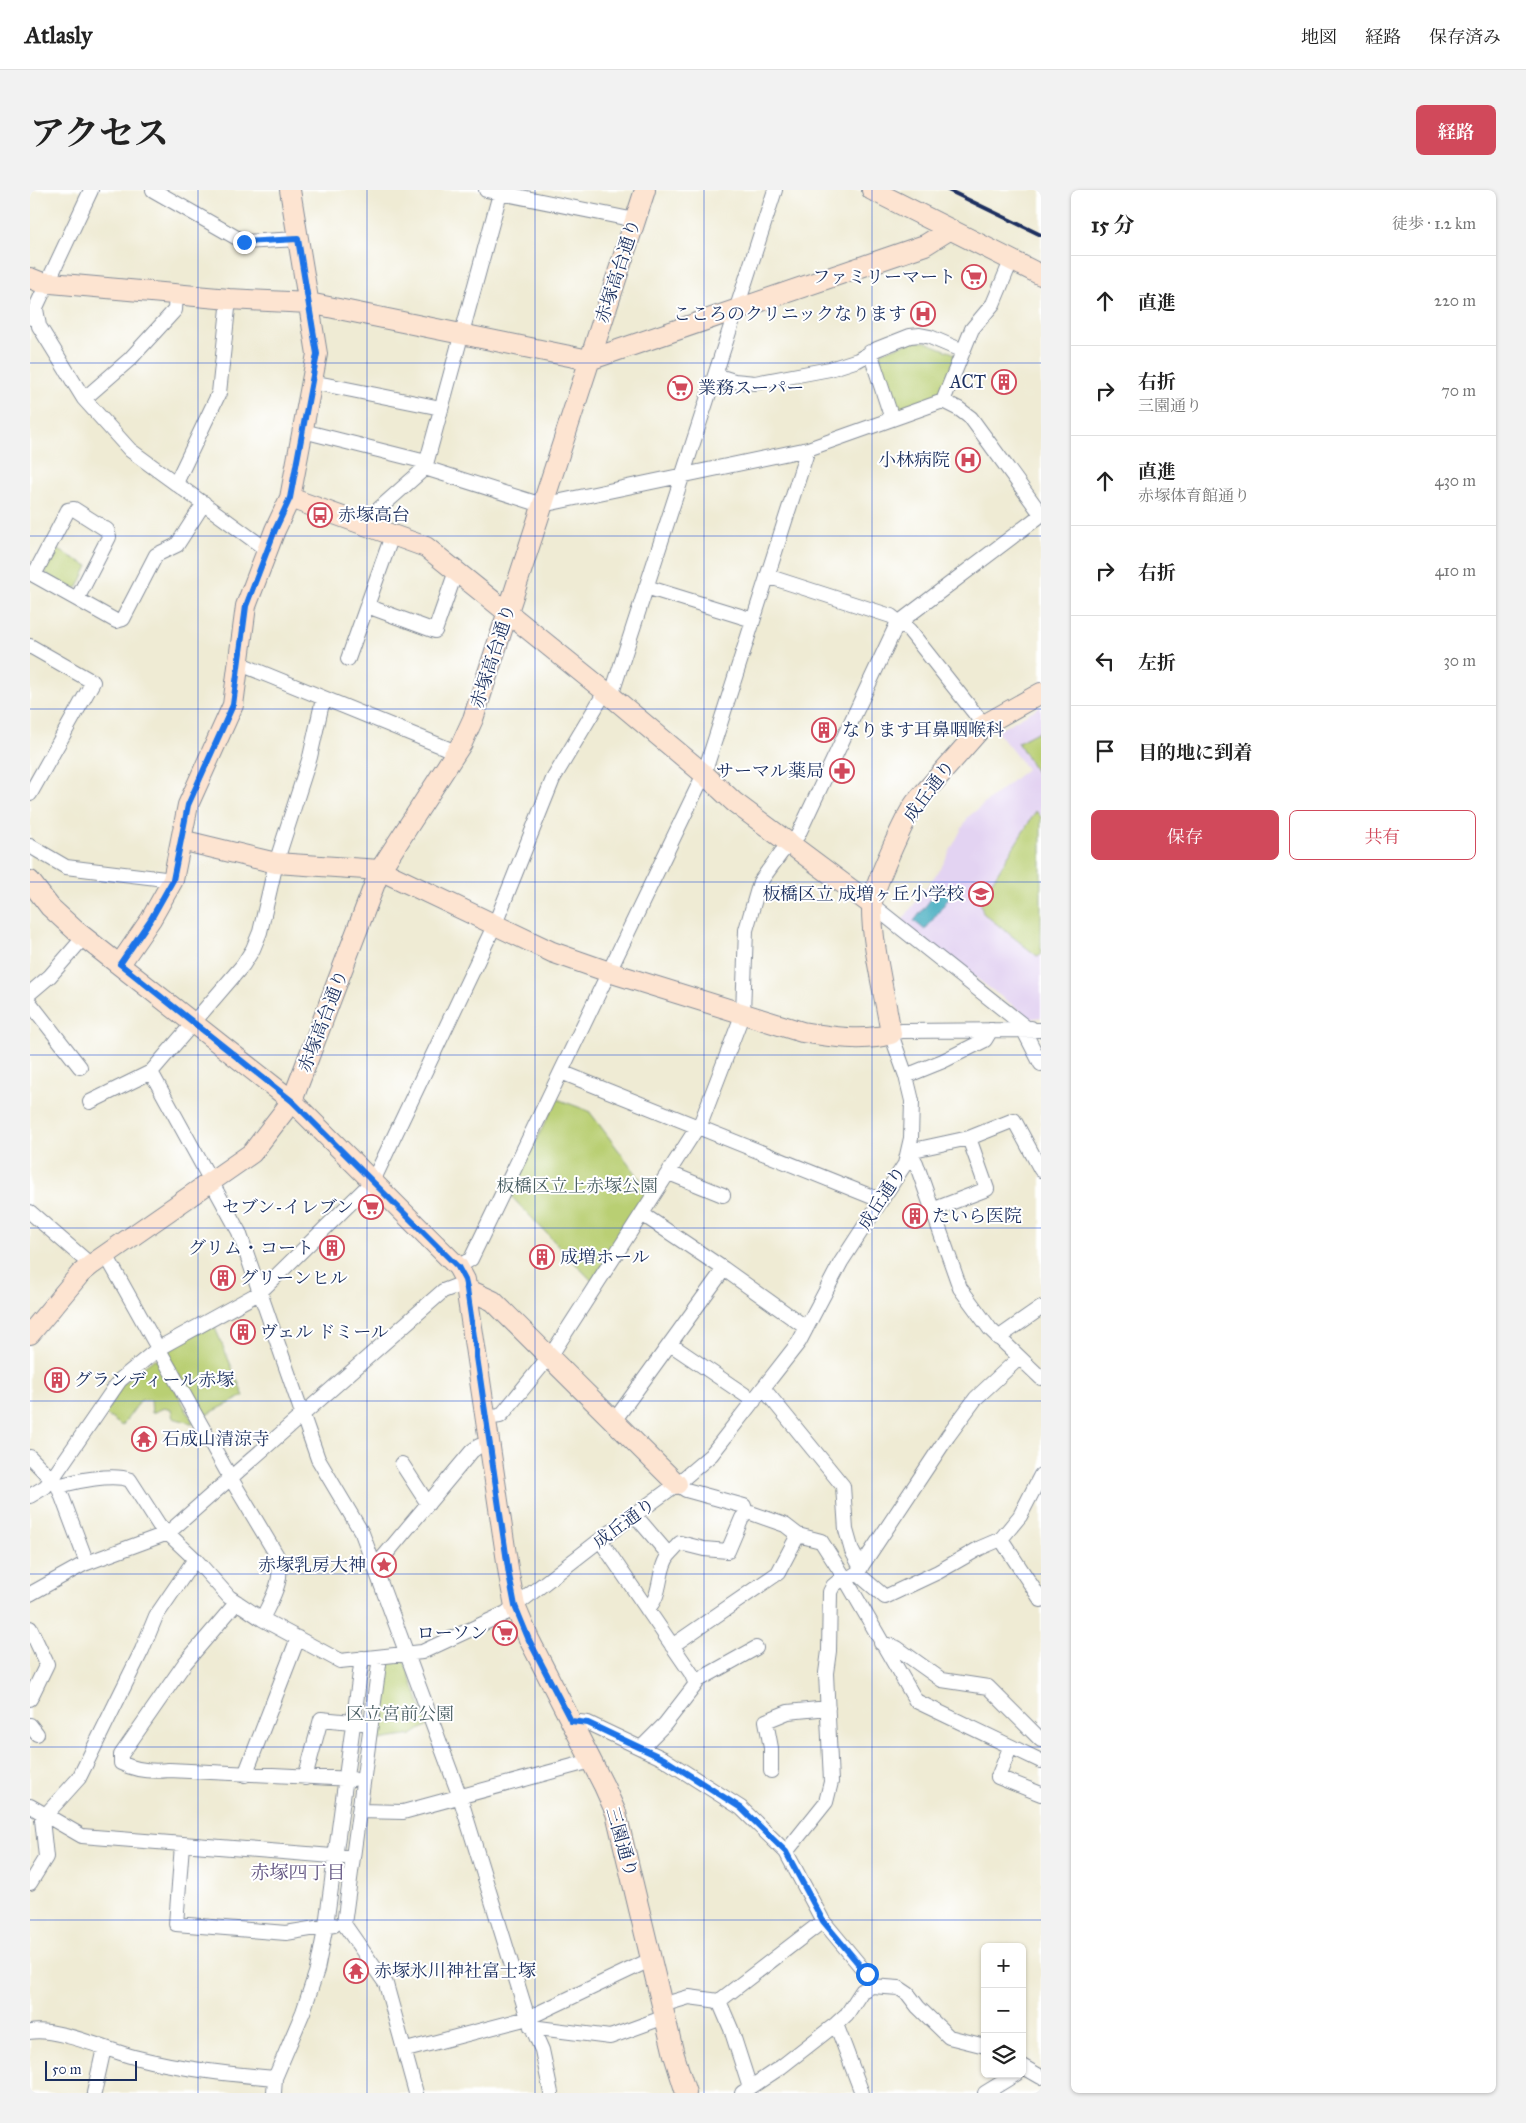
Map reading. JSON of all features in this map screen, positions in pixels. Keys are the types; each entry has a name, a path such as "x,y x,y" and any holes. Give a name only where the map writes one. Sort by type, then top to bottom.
{"street":[{"path":"91,190 39,280 33,315 84,399 130,450 267,550"},
{"path":"153,190 244,242 298,239"},
{"path":"120,964 151,919 173,880 188,805 233,705 246,606 267,550 290,498 317,354 290,190"},
{"path":"486,190 634,220"},
{"name":"赤塚高台通り","path":"30,1334 80,1274 255,1150 292,1101 380,870 456,752 473,719 645,190"},
{"path":"30,1496 55,1483 120,1380 159,1348 259,1293 373,1181 495,924 553,779 608,694 646,587 775,190"},
{"path":"872,190 1041,275"},
{"path":"363,523 425,465 501,192"},
{"path":"39,280 229,299 309,303 589,360 925,245 949,230"},
{"path":"943,401 974,326 989,310 996,298 1011,261"},
{"path":"84,399 130,359 175,310 176,294"},
{"path":"176,483 219,393 229,299"},
{"path":"715,375 745,382 765,382 830,370 858,360 870,352 910,336 920,335 930,337 963,351"},
{"path":"870,352 892,419"},
{"path":"312,382 441,408"},
{"path":"303,431 425,465 542,505 808,449 943,401 959,408 971,418 1041,514 897,624 798,835 781,853 760,882 746,930 743,1013 698,1126 550,1357 500,1416 486,1418"},
{"path":"30,881 50,907 84,937 292,1101 458,1267 471,1259 704,774 808,449"},
{"path":"290,498 424,545 608,694 704,774 734,802 1033,1029 1041,1064"},
{"path":"77,599 109,537 107,530 74,509 68,510 32,574 116,621 123,619 156,555 177,545 204,503"},
{"path":"348,659 393,534"},
{"path":"367,606 435,631 456,571"},
{"path":"767,576 891,616 900,622 909,630 984,725"},
{"path":"646,587 753,620"},
{"path":"30,646 93,682 30,794"},
{"path":"238,664 456,752"},
{"name":"成丘通り","path":"55,1483 124,1477 130,1480 159,1525 195,1559 229,1597 262,1619 340,1660 408,1655 422,1652 506,1613 634,1514 677,1484 711,1455 798,1342 841,1262 880,1200 898,1176 909,1151 912,1101 906,1076 891,1034 873,928 873,897 911,809 984,725 1041,693"},
{"path":"90,1102 151,1072 243,965 253,949 260,932 276,863 310,757 323,698"},
{"path":"181,840 276,863 380,870 552,952 608,972 788,1028 817,1035 872,1038 902,1031 1033,1029"},
{"path":"30,846 66,867 173,880"},
{"path":"30,993 50,976 84,937"},
{"path":"30,1003 80,1067"},
{"path":"906,1076 943,1061 985,1040 991,1030"},
{"path":"151,1072 239,1232 318,1460 362,1533 460,1797 529,2023 542,2050 551,2093"},
{"path":"561,1072 880,1200"},
{"path":"1041,1170 1014,1120 970,1138 909,1151 916,1163 960,1288 974,1309 998,1338 1041,1378"},
{"path":"932,1210 987,1189 970,1138"},
{"path":"669,1173 723,1195"},
{"path":"30,1212 99,1260 159,1348 280,1564 277,1586 262,1619"},
{"path":"642,1214 724,1268 800,1324 807,1327"},
{"name":"三園通り","path":"458,1267 465,1280 467,1289 515,1606 529,1640 613,1806 620,1827 664,2011 686,2093"},
{"path":"614,1421 724,1268"},
{"path":"30,1594 87,1563 168,1533 443,1292 456,1286 493,1301 677,1484 686,1490 744,1506 746,1514"},
{"path":"998,1338 1041,1308"},
{"path":"670,1344 754,1401"},
{"path":"786,1852 826,1802 831,1782 826,1673 829,1652 830,1592 839,1581 855,1573 976,1398 1019,1358"},
{"path":"763,1388 843,1486 846,1530 852,1551 855,1573 882,1643 916,1701 1010,1748 1041,1761"},
{"path":"375,1567 472,1451 479,1446 490,1445"},
{"path":"30,1457 55,1483 87,1563"},
{"path":"402,1464 428,1504"},
{"path":"646,1608 653,1600 663,1572 664,1561 680,1543 704,1549 728,1551 742,1518 750,1513 785,1525 798,1535 821,1541 855,1573 885,1596 938,1572 980,1548 1001,1539 1020,1516 1039,1485"},
{"path":"634,1514 668,1555"},
{"path":"672,1646 778,1573 798,1535"},
{"path":"1001,1539 1041,1600"},
{"path":"600,1540 695,1682"},
{"path":"30,1883 46,1857 42,1819 45,1813 68,1792 79,1778 142,1650 156,1616 195,1559"},
{"path":"237,1602 186,1663 121,1755 121,1763 132,1768 152,1772 169,1770 363,1780"},
{"path":"30,1628 47,1664 30,1699"},
{"path":"245,1775 298,1638"},
{"path":"882,1643 897,1648 942,1680 988,1687 1041,1740"},
{"path":"641,1748 665,1724 696,1684 695,1682 756,1648"},
{"path":"380,1656 344,1924 386,1984 406,2050 416,2093"},
{"path":"274,2093 275,2078 312,1987 326,1925 362,1658"},
{"path":"771,1771 771,1748 766,1721 788,1712 828,1708"},
{"path":"304,1778 321,1719 371,1724"},
{"path":"571,1721 588,1723 664,1759 741,1808 786,1852 823,1921 867,1974 872,1986"},
{"path":"1010,1748 998,1777 1041,1794"},
{"path":"359,1811 403,1812 591,1760"},
{"path":"30,1806 82,1836 353,1858"},
{"path":"182,1845 176,1924 286,1933 326,1925 344,1924"},
{"path":"529,2023 610,2037 689,1997 719,2001 823,1921"},
{"path":"406,2050 529,2023 652,1959"},
{"path":"719,2001 731,2029 746,2091 781,2067 836,2024 847,2014 862,1991 872,1986 899,1988 908,1994 918,2007 949,2036 981,2045"},
{"path":"836,2024 862,2093"},
{"path":"30,2032 39,2030 158,2062 229,2074 275,2078"},
{"path":"94,2093 104,2048"},
{"path":"1026,2071 1041,2077"},
{"path":"985,2093 1008,2078"}],"shaded area":[{"name":"板橋区立 成増ヶ丘小学校","path":"1041,706 1041,1017 1031,1019 901,922 942,866 968,817 1027,769 998,733 999,730"}],"green space":[{"path":"914,341 926,342 953,353 956,359 940,397 900,410 895,409 879,358 881,352"},
{"path":"55,548 88,566 78,587 73,589 46,574 44,567"},
{"path":"1041,730 1041,781 1018,742"},
{"path":"1036,811 1041,817 1041,955 1037,956 983,913 980,901"},
{"name":"板橋区立上赤塚公園","path":"557,1099 589,1111 650,1192 592,1281 509,1194"},
{"path":"213,1323 244,1396 204,1416 168,1354 169,1349"},
{"path":"154,1359 159,1360 194,1424 173,1418 171,1410 164,1408 152,1413 151,1400 141,1400 122,1426 105,1414 123,1384"},
{"name":"区立宮前公園","path":"404,1660 428,1725 412,1735 373,1741 382,1666 387,1661"}],"water":[{"path":"941,886 952,894 925,930 914,921"}],"railway":[{"path":"948,190 1041,235"}],"place":[{"name":"ファミリーマート","path":"974,277"},
{"name":"こころのクリニックなります","path":"923,314"},
{"name":"ACT","path":"1004,382"},
{"name":"業務スーパー","path":"680,388"},
{"name":"小林病院","path":"968,460"},
{"name":"赤塚高台","path":"320,515"},
{"name":"なります耳鼻咽喉科","path":"824,730"},
{"name":"サーマル薬局","path":"842,771"},
{"name":"板橋区立 成増ヶ丘小学校","path":"981,894"},
{"name":"セブン-イレブン","path":"371,1207"},
{"name":"たいら医院","path":"915,1216"},
{"name":"グリム・コート","path":"332,1248"},
{"name":"成増ホール","path":"542,1257"},
{"name":"グリーンヒル","path":"223,1278"},
{"name":"ヴェル ドミール","path":"243,1332"},
{"name":"グランディール赤塚","path":"57,1380"},
{"name":"石成山清涼寺","path":"144,1439"},
{"name":"赤塚乳房大神","path":"384,1565"},
{"name":"ローソン","path":"505,1633"},
{"name":"赤塚氷川神社富士塚","path":"356,1971"}],"district":[{"name":"赤塚四丁目","path":"298,1872"}],"route":[{"path":"244,242 298,239 317,356 290,498 275,530 246,606 233,705 188,805 173,880 151,919 120,964 292,1101 458,1267 465,1280 467,1289 515,1606 529,1640 571,1721 588,1723 664,1759 741,1808 786,1852 823,1921 867,1974"}]}
